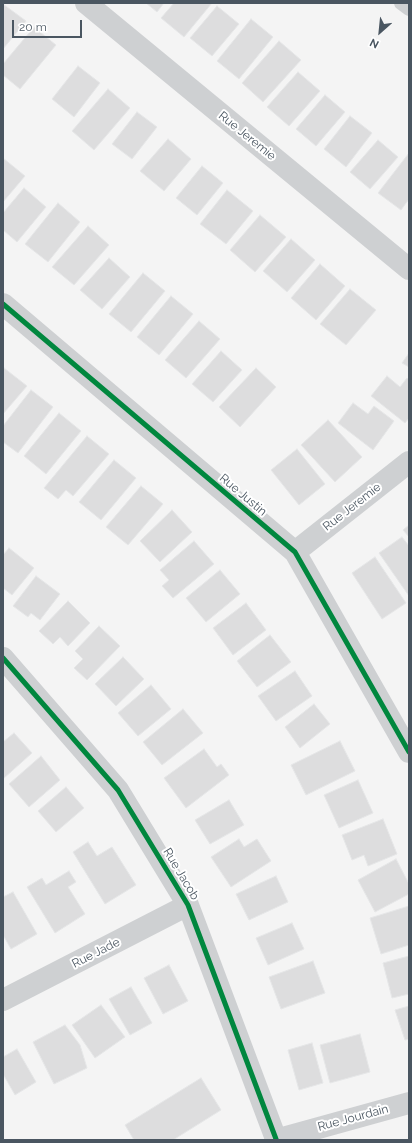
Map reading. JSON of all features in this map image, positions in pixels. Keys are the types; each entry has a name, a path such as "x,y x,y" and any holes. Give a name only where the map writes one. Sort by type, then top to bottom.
{"street":[{"name":"Rue Jeremie","path":"86,3 409,269"},
{"name":"Rue Justin","path":"3,304 295,552 409,752"},
{"name":"Rue Jeremie","path":"295,552 409,462"},
{"name":"Rue Jacob","path":"3,658 118,790 188,905 276,1140"},
{"name":"Rue Jade","path":"3,1000 188,905"},
{"name":"Rue Jourdain","path":"276,1140 409,1103"}],"lane":[{"path":"401,3 409,9"}],"building":[{"path":"146,3 164,3 157,12"},
{"path":"174,3 212,3 184,37 161,18"},
{"path":"3,4 26,21 3,49"},
{"path":"217,6 239,24 212,56 190,38"},
{"path":"251,19 273,37 239,79 217,61"},
{"path":"34,27 56,45 20,89 3,75 3,64"},
{"path":"279,41 301,60 263,102 242,83"},
{"path":"78,66 100,83 74,117 52,99"},
{"path":"298,72 320,91 289,126 267,107"},
{"path":"108,89 130,108 94,150 72,131"},
{"path":"325,95 345,112 316,146 296,129"},
{"path":"137,112 157,127 132,159 112,144"},
{"path":"350,116 372,133 346,167 324,149"},
{"path":"168,139 191,159 164,191 140,171"},
{"path":"378,140 398,157 370,189 350,172"},
{"path":"409,153 409,199 401,210 378,193"},
{"path":"3,158 25,176 3,202"},
{"path":"202,166 223,183 197,215 176,198"},
{"path":"24,188 46,207 17,242 3,230 3,213"},
{"path":"227,190 253,211 226,244 200,224"},
{"path":"58,203 80,222 48,262 25,244"},
{"path":"260,215 286,237 255,272 230,250"},
{"path":"88,226 109,245 74,285 52,267"},
{"path":"291,239 315,260 287,292 263,271"},
{"path":"109,258 130,277 102,309 80,290"},
{"path":"320,264 345,286 316,320 291,298"},
{"path":"143,273 165,291 131,332 109,314"},
{"path":"350,289 376,310 346,345 320,324"},
{"path":"171,296 193,314 159,355 137,337"},
{"path":"199,321 220,339 186,378 165,360"},
{"path":"221,351 242,370 213,402 192,384"},
{"path":"409,353 409,367 402,363"},
{"path":"4,368 27,386 3,414 3,369"},
{"path":"256,368 276,387 240,427 219,407"},
{"path":"387,376 400,387 407,378 409,380 409,418 405,423 371,396"},
{"path":"31,390 53,407 18,453 3,442 3,426"},
{"path":"353,403 368,414 374,406 394,421 373,450 338,423"},
{"path":"59,413 81,431 46,474 24,456"},
{"path":"328,420 362,457 335,482 301,445"},
{"path":"87,436 109,454 73,496 66,490 58,499 44,488"},
{"path":"297,449 325,484 299,505 271,470"},
{"path":"114,460 136,478 101,520 79,502"},
{"path":"141,486 163,504 128,545 106,527"},
{"path":"172,510 192,532 160,562 140,541"},
{"path":"409,525 409,537 403,530"},
{"path":"402,537 409,546 409,596 379,553"},
{"path":"194,541 214,564 173,598 162,586 169,580 160,570"},
{"path":"9,548 34,568 12,595 3,588 3,555"},
{"path":"375,557 406,603 382,619 352,573"},
{"path":"220,570 240,594 206,622 186,598"},
{"path":"36,576 60,594 40,620 31,613 28,617 13,606"},
{"path":"68,601 90,623 68,646 60,637 53,644 39,631"},
{"path":"246,603 266,630 233,655 213,628"},
{"path":"99,626 120,646 87,680 74,668 83,659 75,651"},
{"path":"270,635 291,662 257,687 237,661"},
{"path":"123,657 144,679 116,706 95,684"},
{"path":"295,671 312,696 276,721 258,696"},
{"path":"151,685 171,709 138,736 118,713"},
{"path":"314,704 330,724 300,748 285,727"},
{"path":"183,709 203,733 162,765 143,742"},
{"path":"14,733 32,753 3,779 3,742"},
{"path":"340,741 355,771 306,795 291,765"},
{"path":"204,749 217,767 221,764 229,775 186,808 164,778"},
{"path":"41,756 60,780 29,807 9,784"},
{"path":"358,780 373,813 339,828 324,795"},
{"path":"66,787 84,808 56,832 38,811"},
{"path":"229,800 244,825 210,844 195,820"},
{"path":"383,819 397,854 368,866 364,855 352,860 342,835"},
{"path":"239,839 244,847 257,839 271,861 231,887 211,857"},
{"path":"88,842 97,856 112,847 136,885 105,904 73,852"},
{"path":"396,859 409,884 409,894 375,912 358,880"},
{"path":"69,871 76,882 68,887 85,914 55,933 27,887 42,878 46,885"},
{"path":"276,876 288,902 249,920 236,894"},
{"path":"13,892 37,934 11,949 3,935 3,897"},
{"path":"409,906 409,945 381,954 370,918"},
{"path":"292,923 304,949 268,965 256,938"},
{"path":"409,956 409,994 392,998 383,963"},
{"path":"313,961 325,993 281,1009 269,977"},
{"path":"169,965 188,1001 163,1014 144,978"},
{"path":"131,987 152,1023 130,1035 109,999"},
{"path":"101,1005 125,1037 95,1058 72,1025"},
{"path":"409,1006 409,1039 405,1040 395,1010"},
{"path":"65,1025 80,1045 87,1068 54,1084 33,1042"},
{"path":"360,1034 370,1072 330,1083 320,1045"},
{"path":"312,1043 323,1083 299,1090 288,1050"},
{"path":"17,1049 36,1082 15,1095 3,1074 3,1057"},
{"path":"201,1078 221,1110 173,1140 134,1140 125,1125"}],"cycle path":[{"path":"3,304 295,552 409,752"},
{"path":"3,658 118,790 188,905 276,1139"}]}
